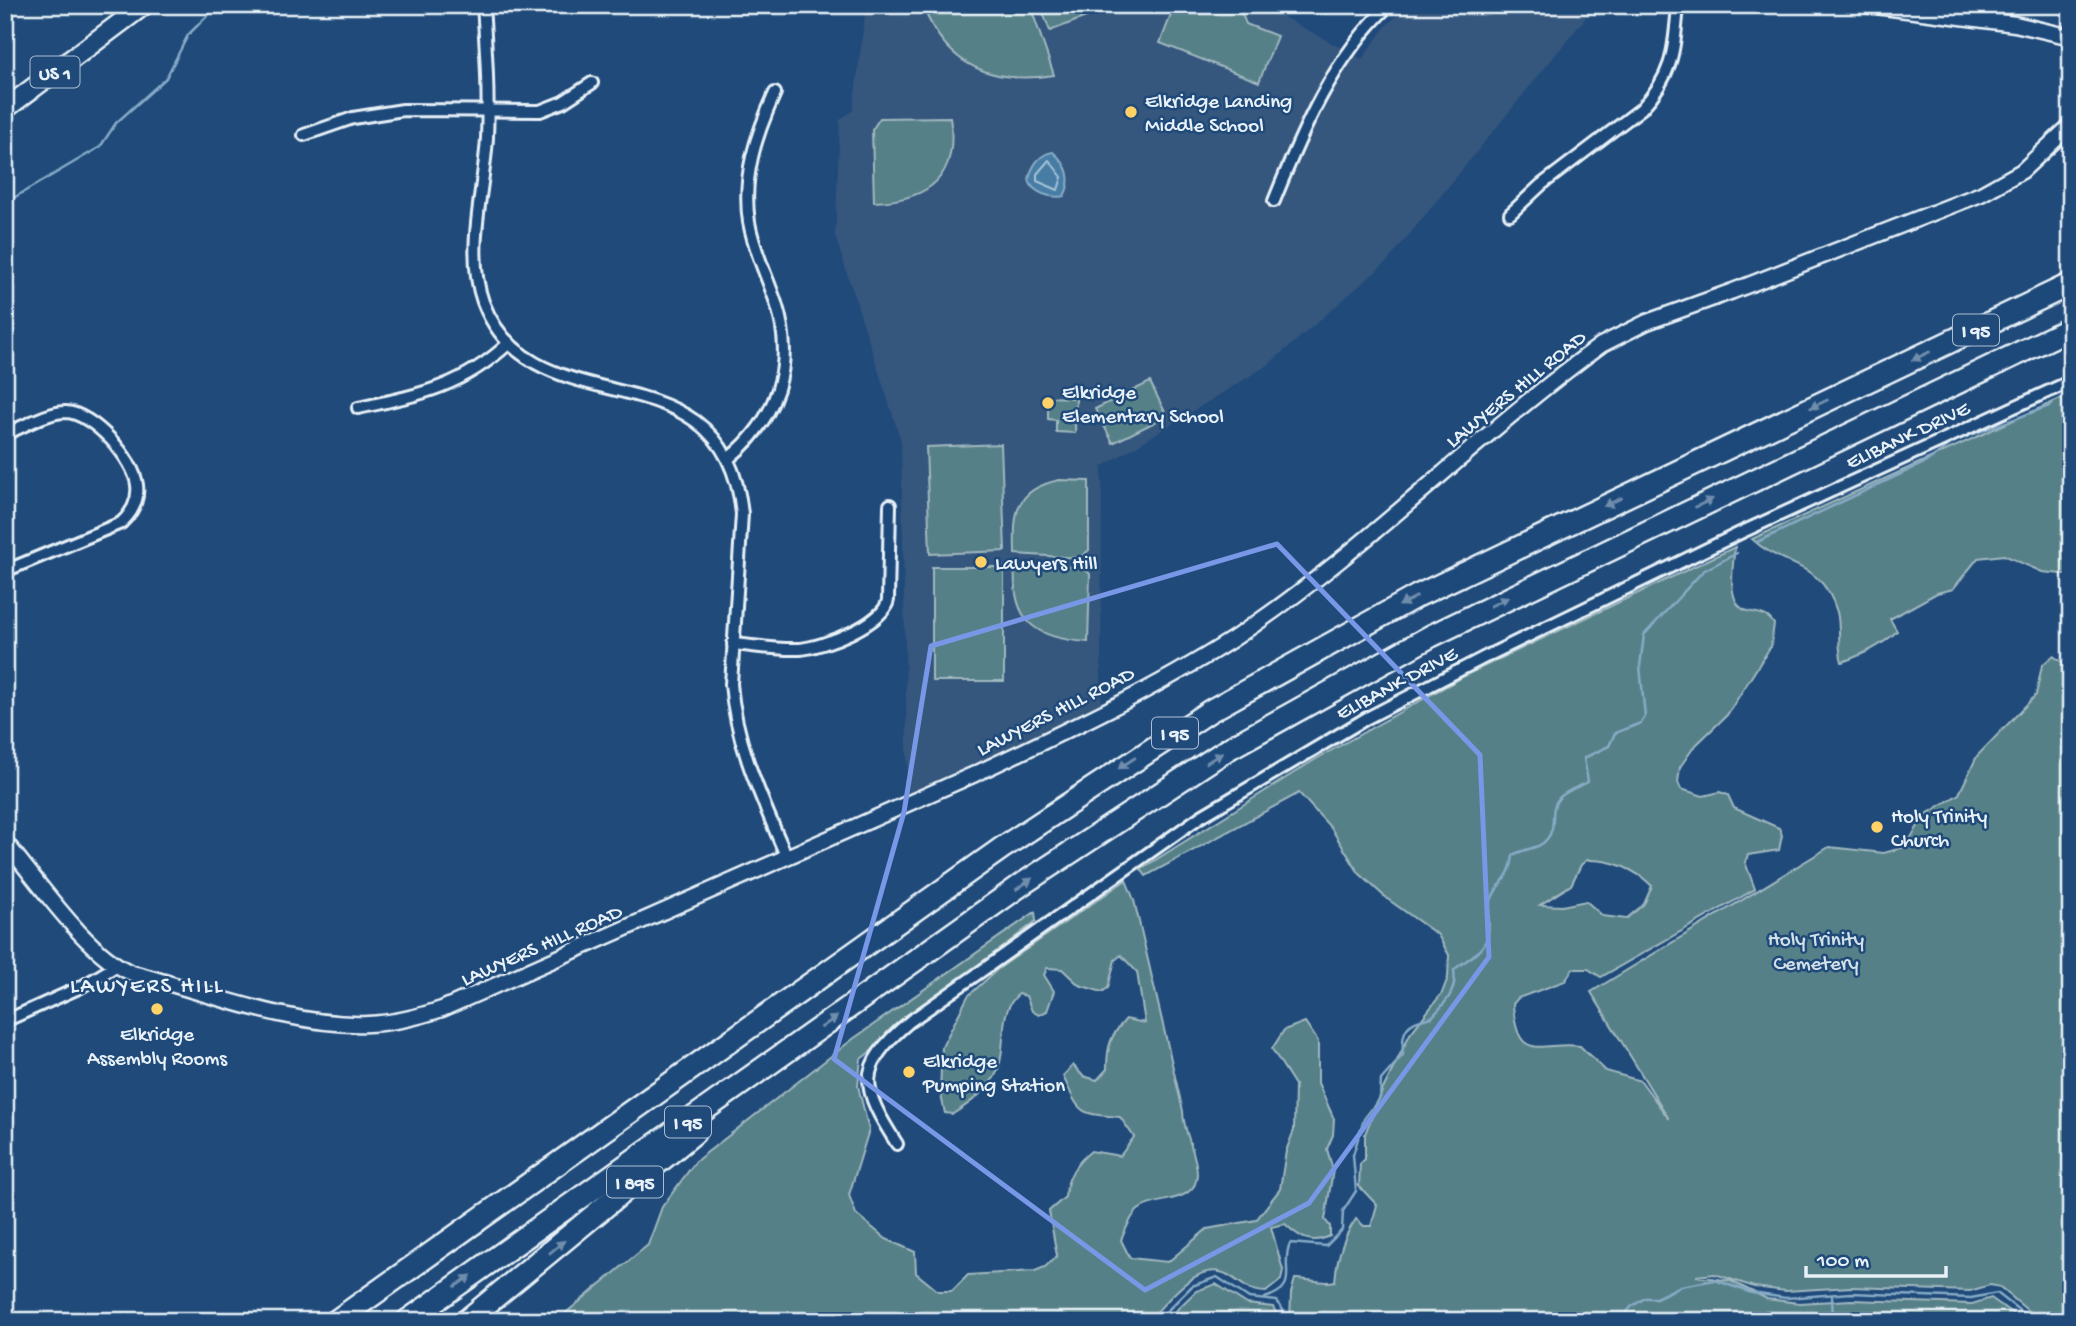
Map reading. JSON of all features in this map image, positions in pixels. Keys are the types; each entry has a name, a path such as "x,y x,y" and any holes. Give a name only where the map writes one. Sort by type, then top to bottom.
{"highway":[{"name":"I 95","path":"336,1321 1002,848 1210,711 1340,636 1442,583 2071,284"},
{"name":"I 95","path":"408,1321 1094,836 1228,749 1313,700 1507,598 2071,328"},
{"name":"I 895","path":"466,1321 803,1041"}],"main road":[{"name":"US 1","path":"5,108 144,5"}],"street":[{"path":"483,5 487,110 477,242 478,284 483,302 509,343 551,373 644,396 687,414 716,441 728,459 740,496 742,514 731,684 739,738 787,858"},
{"path":"1274,201 1299,139 1334,74 1389,5"},
{"path":"1510,214 1541,185 1641,109 1655,94 1671,64 1678,5"},
{"path":"1868,5 2015,24 2071,37"},
{"path":"303,135 379,112 425,108 540,111 563,102 592,83"},
{"path":"728,459 744,446 767,418 776,400 785,364 782,322 754,243 747,195 754,144 775,93"},
{"name":"LAWYERS HILL ROAD","path":"5,842 96,949 116,966 301,1017 366,1024 389,1022 431,1012 483,993 1048,739 1231,639 1318,576 1577,363 1621,333 1981,194 2022,171 2071,125"},
{"path":"358,408 446,386 478,369 509,343"},
{"name":"ELIBANK DRIVE","path":"897,1144 871,1099 870,1075 879,1048 919,1014 1200,817 1355,725 1487,656 1752,527 2071,382"},
{"path":"5,434 57,413 89,418 99,426 130,468 138,487 134,509 121,523 5,571"},
{"path":"733,644 810,647 876,620 887,608 888,600 890,505"},
{"path":"5,1021 81,987 116,966"}],"highlighted area":[{"path":"1277,544 1480,755 1489,957 1309,1203 1145,1290 834,1059 904,812 931,646"}],"shaded area":[{"name":"Elkridge Elementary School","path":"866,5 1261,5 1362,59 1386,26 1408,5 1596,5 1388,261 1268,365 1102,467 1101,702 1046,733 908,797 901,441 835,236 840,120 853,110"}],"green space":[{"path":"934,5 1030,5 1054,75 1011,77 975,68 946,45 934,29 924,9"},
{"path":"1040,5 1117,5 1050,31"},
{"path":"1175,5 1220,5 1242,14 1246,24 1277,36 1259,82 1160,43"},
{"path":"950,117 950,155 937,181 911,196 874,202 872,130 880,118"},
{"path":"1150,382 1167,416 1113,443 1095,409"},
{"path":"2071,394 2071,575 2042,572 2004,555 1978,558 1953,589 1937,593 1890,619 1897,631 1885,641 1842,662 1837,612 1822,583 1801,567 1764,549 1752,539"},
{"path":"1048,397 1076,398 1075,433 1056,432 1056,420 1048,419"},
{"path":"1001,444 1005,551 930,554 926,447"},
{"path":"1059,480 1089,481 1089,550 1080,558 1015,554 1015,527 1019,506 1033,490"},
{"name":"Holy Trinity Cemetery","path":"1735,547 1732,582 1735,599 1745,610 1765,615 1774,624 1771,646 1727,715 1694,747 1680,767 1678,782 1681,789 1703,796 1720,792 1728,795 1734,808 1779,828 1782,835 1779,850 1748,855 1745,862 1755,889 1601,977 1588,969 1573,969 1565,981 1518,998 1513,1004 1520,1036 1526,1043 1544,1047 1580,1046 1606,1071 1641,1081 1669,1119 1591,992 1829,847 1884,853 1905,847 1925,815 1959,794 1977,756 2036,695 2042,665 2053,656 2067,665 2071,663 2071,1321 2040,1321 2000,1287 1990,1285 1970,1291 1851,1287 1786,1291 1754,1287 1715,1274 1696,1276 1731,1281 1767,1299 1799,1303 1851,1300 1972,1304 1991,1298 2023,1321 1552,1321 1563,1316 1548,1314 1534,1321 1290,1321 1291,1293 1295,1279 1335,1281 1341,1248 1351,1226 1356,1219 1364,1226 1371,1226 1377,1205 1359,1186 1360,1164 1365,1159 1365,1134 1410,1034 1442,993 1448,977 1449,955 1438,935 1386,898 1359,873 1331,828 1299,793 1146,876 1141,869 1316,759 1470,673","holes":["1587,860 1605,861 1638,875 1652,886 1644,904 1626,919 1603,916 1586,901 1562,906 1540,905 1571,885 1581,865"]},
{"path":"1015,566 1082,567 1090,574 1088,642 1054,637 1030,624 1017,601"},
{"path":"932,567 1004,567 1004,681 932,681"},
{"path":"1126,880 1134,900 1197,1174 1190,1191 1144,1206 1134,1214 1121,1240 1130,1258 1168,1262 1207,1229 1256,1220 1280,1189 1286,1151 1294,1130 1295,1085 1272,1049 1284,1030 1305,1022 1318,1041 1318,1083 1334,1119 1333,1135 1327,1149 1333,1170 1325,1220 1330,1226 1330,1236 1311,1240 1285,1224 1271,1227 1283,1270 1281,1280 1266,1292 1249,1289 1228,1275 1216,1271 1205,1272 1194,1277 1173,1294 1148,1321 556,1321 648,1245 662,1207 696,1161 853,1039 1035,912 1036,921 861,1059 858,1086 869,1130 849,1195 856,1214 886,1239 915,1252 916,1273 938,1291 952,1291 968,1275 1035,1271 1045,1267 1057,1256 1049,1211 1065,1197 1076,1166 1091,1151 1120,1156 1134,1137 1120,1117 1096,1115 1082,1110 1063,1076 1073,1065 1083,1076 1097,1080 1107,1069 1110,1042 1126,1019 1145,1023 1137,972 1121,955 1115,960 1108,988 1102,992 1079,985 1062,969 1047,968 1044,975 1054,991 1047,1011 1039,1015 1032,1011 1026,996 1019,994 1012,1001 1007,1010 997,1072 984,1091 953,1114 945,1113 940,1091 942,1047 968,996 998,969"},
{"path":"1216,1284 1247,1304 1273,1307 1278,1316 1275,1321 1165,1321 1196,1291"}],"water":[{"path":"1053,152 1068,172 1064,196 1043,194 1031,185 1029,180 1036,162"}],"waterway":[{"path":"5,203 100,147 116,123 166,78 188,35 210,13 229,5"},
{"path":"1757,542 1926,462 1955,441 2052,405"},
{"path":"1265,1298 1283,1288 1286,1282 1290,1243 1326,1246 1342,1230 1343,1211 1356,1191 1353,1155 1364,1119 1380,1098 1381,1080 1403,1055 1403,1038 1407,1028 1437,1012 1452,991 1454,970 1476,953 1486,941 1490,904 1509,871 1513,855 1540,845 1547,839 1559,798 1588,782 1584,758 1609,746 1615,733 1641,723 1645,717 1640,666 1644,635 1703,571 1737,553"},
{"path":"1157,1321 1192,1286 1217,1277 1249,1298 1277,1301 1283,1310 1283,1321"},
{"path":"1620,1321 1631,1307 1645,1298 1656,1298 1681,1286 1715,1280 1752,1293 1786,1298 1851,1293 1971,1298 1997,1293 2033,1321"},
{"path":"1832,1296 1833,1321"},
{"path":"2067,1321 2071,1315"}],"place":[{"name":"Elkridge Landing Middle School","path":"1131,112"},
{"name":"Elkridge Elementary School","path":"1048,403"},
{"name":"Lawyers Hill","path":"981,562"},
{"name":"Holy Trinity Church","path":"1877,827"},
{"name":"Elkridge Assembly Rooms","path":"157,1009"},
{"name":"Elkridge Pumping Station","path":"909,1072"}],"district":[{"name":"LAWYERS HILL","path":"147,984"}]}
